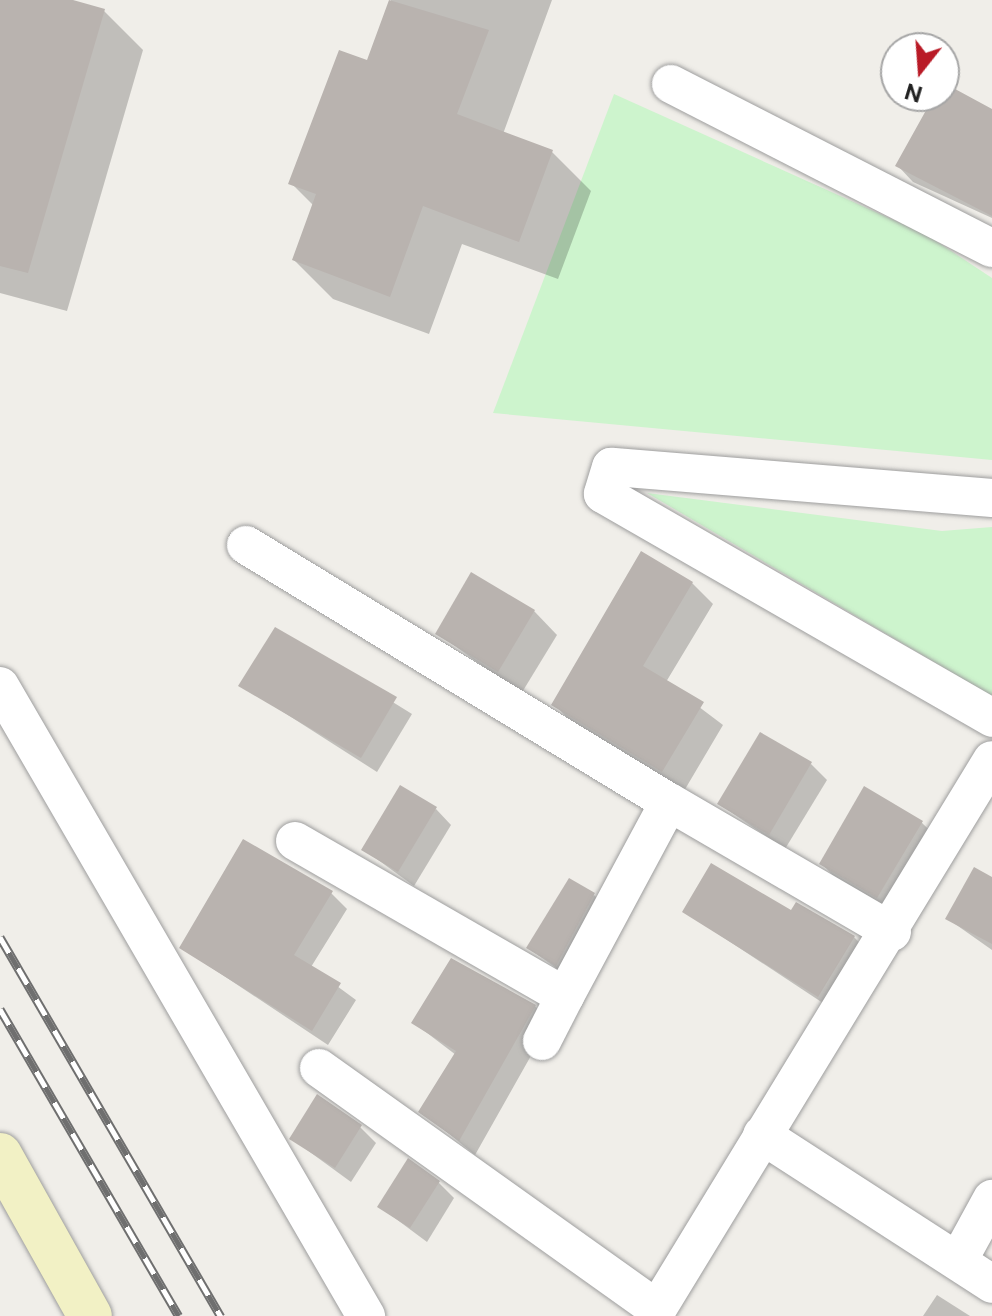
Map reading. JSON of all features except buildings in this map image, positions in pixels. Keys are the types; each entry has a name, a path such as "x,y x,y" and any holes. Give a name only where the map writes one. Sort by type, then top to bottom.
{"street":[{"path":"671,84 992,248"},
{"path":"992,498 611,467 603,494 992,718"},
{"path":"246,545 669,802 892,932"},
{"path":"0,686 366,1316"},
{"path":"319,1068 655,1312 762,1135 892,932 992,760"},
{"path":"542,1041 669,802"},
{"path":"295,841 565,996"},
{"path":"762,1135 992,1284"},
{"path":"0,1155 90,1316"},
{"path":"958,1261 992,1199"}],"green space":[{"path":"614,94 927,235 992,278 992,460 493,413"},
{"path":"647,493 942,531 992,527 992,696"}],"railway":[{"path":"0,937 221,1316"},
{"path":"0,1009 179,1316"}]}
